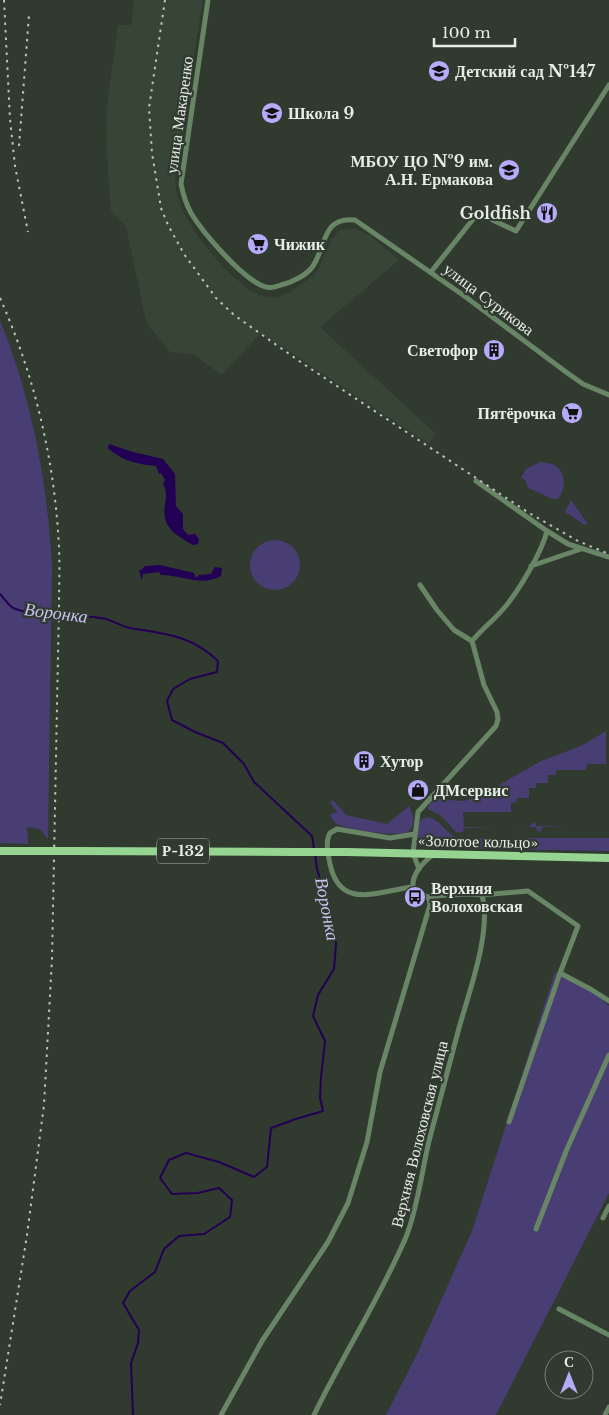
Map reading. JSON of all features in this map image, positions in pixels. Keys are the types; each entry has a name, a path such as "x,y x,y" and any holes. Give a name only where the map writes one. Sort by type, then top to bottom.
{"main road":[{"name":"«Золотое кольцо»","path":"0,851 347,852 609,858"}],"street":[{"name":"улица Макаренко","path":"208,0 182,178 182,190 192,215 237,268 250,279 270,288 289,283 306,274 314,265 324,239 335,224 341,220 355,220"},
{"path":"430,272 478,213 516,231 608,88"},
{"name":"улица Сурикова","path":"355,220 430,272 566,372 584,384 609,395"},
{"path":"476,481 546,531 581,549 609,557"},
{"path":"472,641 506,606 544,544 546,531"},
{"path":"531,566 581,549"},
{"path":"419,870 413,853 418,811 434,796 497,723 498,712 488,697 472,641 454,630 437,610 420,585"},
{"path":"413,887 365,894 346,892 339,886 333,875 329,861 328,839 331,832 337,829 384,838 396,838 415,834"},
{"path":"413,887 419,870 426,860 435,854"},
{"path":"221,1415 262,1341 328,1242 348,1203 367,1142 380,1072 431,902 427,897 417,893 413,887"},
{"path":"427,897 449,894 482,895 528,891 578,926 560,973 510,1122"},
{"name":"Верхняя Волоховская улица","path":"314,1415 408,1232 447,1071 478,958 484,924 485,905 482,895"},
{"path":"560,973 609,1001"},
{"path":"536,1229 567,1149 609,1055"},
{"path":"603,1218 609,1206"},
{"path":"558,1309 609,1335"},
{"path":"605,1415 609,1407"}],"shaded area":[{"path":"134,0 203,0 175,172 176,191 182,210 198,237 225,269 248,289 261,296 276,298 290,292 313,276 319,268 331,240 340,230 355,229 368,234 399,260 320,327 436,434 429,444 261,333 222,375 193,354 170,352 146,322 126,226 111,212 106,140 107,105 118,25 131,25"},
{"path":"0,320 21,380 36,441 46,502 52,565 48,839 40,829 27,827 28,844 0,843"},
{"path":"109,444 163,459 175,474 176,506 183,514 183,529 188,535 195,534 199,539 198,544 193,545 180,537 166,523 164,513 166,493 163,483 165,480 161,473 159,474 156,466 124,459 108,448"},
{"path":"540,462 552,464 560,470 564,485 558,499 553,499 528,488 525,480 521,478 526,469"},
{"path":"571,500 587,523 585,525 565,512"},
{"path":"270,540 280,540 293,547 300,560 300,570 293,583 280,590 270,590 261,586 254,579 250,570 250,560 254,551 261,544"},
{"path":"160,565 194,573 196,578 199,575 211,574 215,567 222,568 221,576 214,579 199,581 161,575 159,572 143,574 142,580 141,574 138,571 145,566"},
{"path":"606,731 606,764 587,764 586,770 556,770 556,775 548,775 548,783 536,783 536,788 529,788 529,798 517,798 516,802 511,803 511,812 463,812 464,827 495,828 464,828 463,832 456,832 441,816 428,809 429,804 434,799 464,801 478,797 541,761 581,746"},
{"path":"333,800 346,815 387,824 409,806 413,816 413,823 408,832 393,834 343,826 333,821 331,817 330,814 337,812 330,802"},
{"path":"427,817 440,823 449,833 457,838 609,838 609,851 429,848 421,842 417,832 419,823"},
{"path":"532,823 535,823 536,826 571,827 542,827 541,832 537,831 536,827 501,828 529,827"},
{"path":"555,972 597,995 609,1006 609,1193 496,1415 386,1415 417,1354 472,1231"}],"waterway":[{"name":"Воронка","path":"0,594 11,607 22,611 105,619 130,628 177,637 208,652 218,661 217,672 190,679 173,689 167,701 172,720 223,743 244,764 254,782 312,836 314,849"},
{"name":"Воронка","path":"133,1415 131,1363 138,1343 139,1330 123,1303 130,1291 155,1272 164,1249 179,1236 204,1234 230,1217 232,1200 219,1188 198,1193 172,1194 160,1178 169,1160 186,1153 219,1162 254,1177 267,1167 271,1128 323,1111 320,1098 325,1041 313,1016 318,995 334,969 336,944 331,917 317,869 315,853"}],"railway":[{"path":"4,0 10,119 15,166 28,232"},
{"path":"165,0 149,108 152,153 161,208 184,254 216,298 234,315 302,363 529,513 578,541 609,554"},
{"path":"19,146 29,15"},
{"path":"0,298 23,358 41,420 53,484 59,548 52,959 44,1105 27,1235 0,1405"}],"place":[{"name":"Детский сад №147","path":"439,71"},
{"name":"Школа 9","path":"272,113"},
{"name":"МБОУ ЦО №9 им. А.Н. Ермакова","path":"509,170"},
{"name":"Goldfish","path":"547,213"},
{"name":"Чижик","path":"258,244"},
{"name":"Светофор","path":"494,350"},
{"name":"Пятёрочка","path":"572,413"},
{"name":"Хутор","path":"364,761"},
{"name":"ДМсервис","path":"418,790"},
{"name":"Верхняя Волоховская","path":"415,897"}]}
